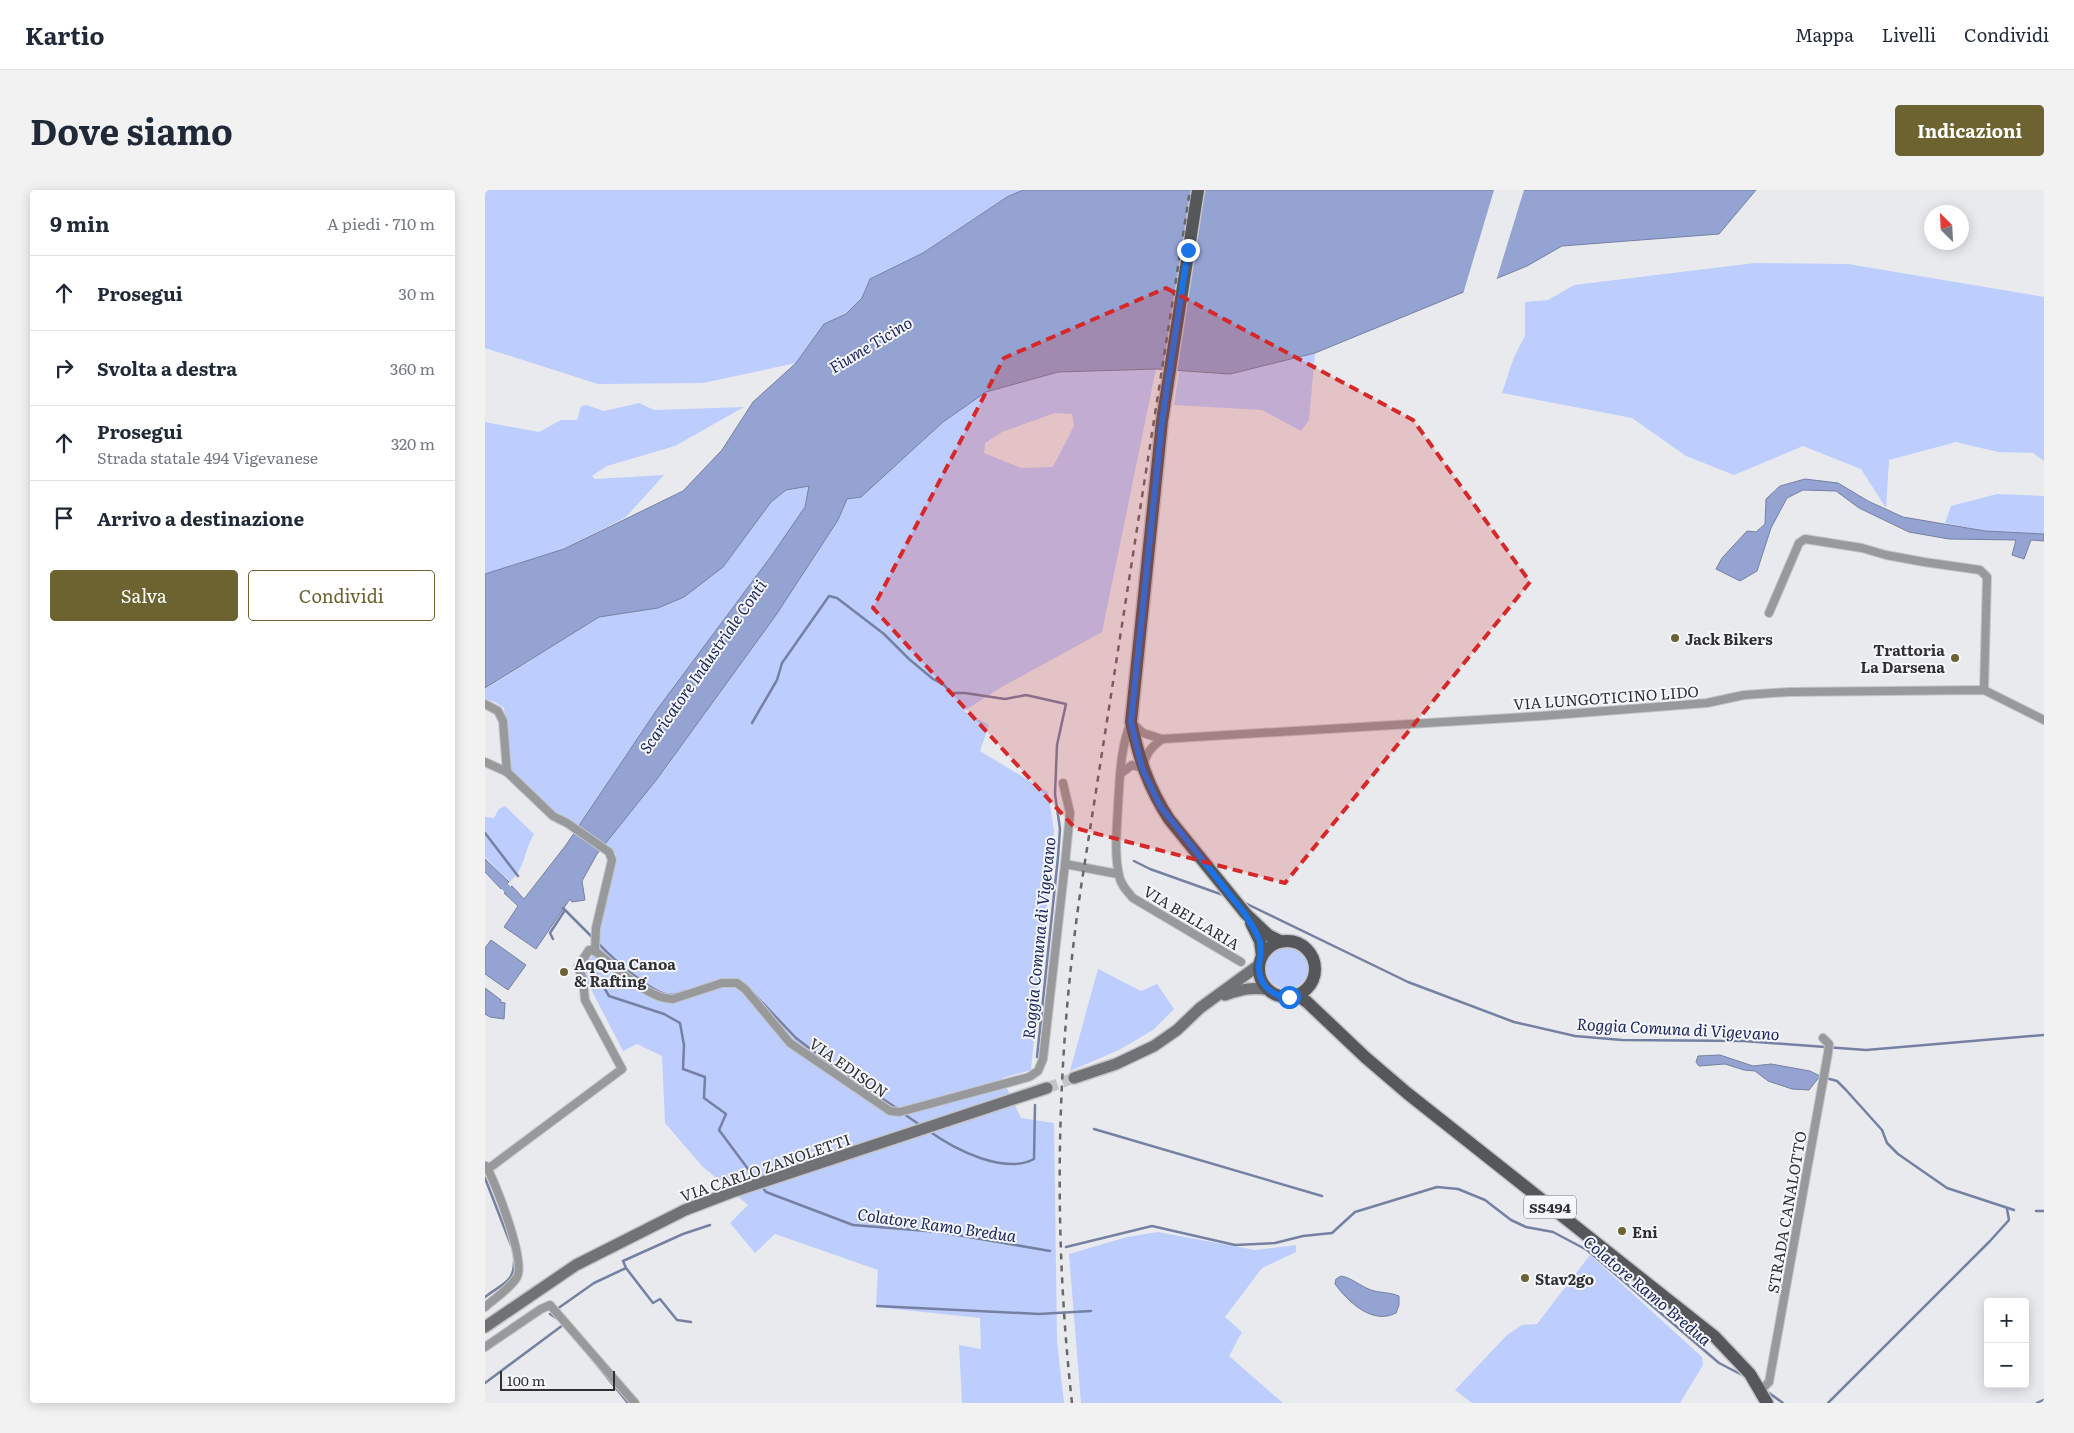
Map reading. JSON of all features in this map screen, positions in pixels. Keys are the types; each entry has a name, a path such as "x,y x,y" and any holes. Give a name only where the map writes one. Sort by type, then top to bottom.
{"main road":[{"name":"SS494","path":"1198,190 1167,388 1131,722 1141,764 1160,806 1245,914 1260,941 1261,979 1269,990"},
{"name":"SS494","path":"1245,914 1268,935 1280,941 1298,942 1309,950 1315,965 1313,989 1327,1017 1346,1039"},
{"path":"1074,1078 1116,1064 1154,1046 1261,961 1273,944 1280,941"},
{"path":"1214,999 1247,988 1259,987 1282,996 1297,995 1303,992 1313,981"},
{"name":"SS494","path":"1297,995 1407,1092 1715,1337 1759,1386 1767,1403"},
{"name":"VIA CARLO ZANOLETTI","path":"485,1327 576,1265 685,1210 758,1183 1047,1088"}],"street":[{"path":"1769,614 1799,543 1805,539 1980,570 1987,577 1984,690"},
{"name":"VIA LUNGOTICINO LIDO","path":"1162,739 1589,712 1707,703 1744,695 1789,692 1984,690 2044,720"},
{"path":"485,704 498,712 503,721 507,772"},
{"path":"1131,722 1143,734 1162,739"},
{"name":"VIA BELLARIA","path":"1131,722 1125,735 1121,762 1116,836 1118,874 1121,882 1133,898 1241,962"},
{"path":"1141,764 1152,746 1162,739"},
{"path":"1121,762 1135,756 1141,764"},
{"path":"485,762 507,772 553,816 567,823 609,852 612,860 598,917 595,944 578,967 583,980 583,996 622,1069 486,1167 504,1211 520,1263 517,1278 485,1306"},
{"path":"1120,774 1132,765 1141,764"},
{"name":"VIA EDISON","path":"595,944 653,996 666,1000 723,983 737,983 745,989 791,1043 889,1111 903,1112 1029,1077 1038,1071 1043,1059 1069,813 1063,783"},
{"path":"1065,864 1118,874"},
{"name":"STRADA CANALOTTO","path":"1759,1386 1769,1382 1829,1047 1823,1038"},
{"path":"485,1347 541,1309 550,1305 635,1403"}],"highlighted area":[{"path":"1166,288 1413,420 1530,582 1285,883 1075,828 873,608 1004,358"}],"shaded area":[{"path":"485,190 1023,190 1007,197 923,253 870,279 862,298 846,314 824,324 796,363 703,383 598,384 485,348"},
{"path":"1755,263 1848,264 2044,297 2044,461 2033,453 1998,452 1956,442 1889,460 1886,508 1861,469 1803,446 1734,475 1686,456 1632,418 1502,393 1514,357 1525,336 1525,302 1548,300 1574,285"},
{"path":"1315,353 1309,420 1301,431 1262,410 1174,405 1179,371 1230,374"},
{"path":"1156,369 1102,632 1000,688 964,711 989,725 980,751 1048,792 1054,831 1031,1070 1002,1078 1021,1118 1054,1123 1057,1341 1064,1403 962,1403 959,1345 981,1349 980,1318 876,1307 878,1270 775,1234 755,1253 730,1223 748,1205 702,1166 665,1123 662,1056 637,1044 623,1051 581,970 599,948 599,930 616,854 533,796 511,773 504,708 495,702 485,699 485,689 599,617 658,608 723,567 771,502 786,490 809,486 943,422 986,392 1058,372","holes":["1055,413 1072,414 1074,426 1053,467 1021,468 984,453 985,443 1002,432"]},
{"path":"639,403 654,410 744,407 675,446 607,466 592,476 595,479 664,475 626,517 564,549 485,574 485,422 539,432 561,420 577,420 581,406 586,405 604,411"},
{"path":"1997,494 2044,496 2044,534 1985,531 1945,523 1951,506"},
{"path":"505,806 534,834 519,870 510,882 485,857 485,817 494,818 499,809"},
{"path":"1283,947 1291,947 1302,953 1308,968 1302,983 1291,989 1283,989 1272,983 1266,972 1266,964 1272,953"},
{"path":"1098,969 1141,991 1157,984 1174,1009 1153,1030 1119,1050 1070,1071"},
{"path":"1158,1232 1255,1250 1296,1245 1296,1252 1262,1268 1225,1317 1242,1332 1229,1356 1283,1403 1081,1403 1069,1254 1127,1237"},
{"path":"1590,1255 1702,1357 1703,1365 1680,1403 1472,1403 1455,1390 1507,1335 1522,1325 1537,1324"}],"water":[{"path":"1023,190 1756,190 1719,234 1562,246 1527,266 1315,353 1230,374 1156,369 1058,372 986,392 943,422 861,497 847,499 838,520 776,615 657,779 597,854 582,881 585,900 572,902 570,899 536,949 504,927 518,906 504,893 512,886 524,899 566,845 656,711 772,555 805,507 809,486 786,490 771,502 723,567 684,597 658,608 599,617 485,688 485,574 564,549 683,491 722,450 753,402 796,363 824,324 846,314 862,298 870,279 923,253 1007,197"},
{"path":"1805,479 1838,483 1868,501 1903,517 1985,531 2044,534 2044,541 2031,540 2024,559 2012,555 2016,540 1949,539 1909,532 1859,508 1836,491 1803,490 1787,498 1771,528 1757,571 1740,581 1716,569 1722,558 1747,531 1756,532 1765,524 1766,499 1780,486"},
{"path":"485,859 509,882 501,889 485,872"},
{"path":"491,940 526,965 508,990 485,974 485,948"},
{"path":"485,988 501,1000 500,1002 505,1003 504,1019 490,1017 485,1014"},
{"path":"1720,1055 1753,1066 1771,1064 1810,1071 1820,1076 1809,1090 1792,1089 1768,1081 1755,1071 1744,1070 1725,1064 1699,1066 1696,1062 1698,1056"},
{"path":"1341,1276 1349,1278 1371,1290 1399,1296 1399,1305 1396,1313 1379,1316 1370,1314 1354,1305 1335,1284 1336,1279"}],"pier":[{"path":"1494,190 1524,190 1496,281 1463,294"}],"waterway":[{"name":"Roggia Comuna di Vigevano","path":"752,723 777,680 782,663 829,596 837,598 884,634 909,659 933,679 944,685 951,693 965,693 1005,699 1026,695 1066,704 1057,745 1055,794 1060,829 1037,1057"},
{"name":"Colatore Ramo Bredua","path":"485,833 518,876"},
{"name":"Roggia Comuna di Vigevano","path":"1134,861 1150,869 1223,895"},
{"path":"485,866 515,897"},
{"name":"Roggia Comuna di Vigevano","path":"1243,902 1408,982 1514,1022 1575,1036 1622,1040 1744,1041 1866,1050 2044,1035"},
{"name":"Roggia Comuna di Vigevano","path":"563,908 594,939"},
{"name":"Colatore Ramo Bredua","path":"553,939 550,933 565,910"},
{"name":"Roggia Comuna di Vigevano","path":"598,943 622,966 654,989 671,995 686,991"},
{"name":"Colatore Ramo Bredua","path":"588,960 609,996 664,1014 680,1023 684,1045 683,1069 705,1077 704,1098 726,1114 719,1130 757,1181"},
{"name":"Roggia Comuna di Vigevano","path":"723,980 737,980"},
{"name":"Roggia Comuna di Vigevano","path":"753,993 796,1038 834,1067 898,1109"},
{"name":"Colatore Ramo Bredua","path":"1826,1078 1837,1081 1846,1090 1882,1130 1887,1143 1898,1154 1947,1188 2014,1210"},
{"name":"Roggia Comuna di Vigevano","path":"929,1131 965,1152 980,1158 1008,1164 1022,1163 1034,1159 1035,1105"},
{"name":"Roggia Comuna di Vigevano","path":"904,1114 920,1125"},
{"path":"1094,1129 1322,1196"},
{"path":"485,1178 511,1245"},
{"name":"Colatore Ramo Bredua","path":"761,1185 766,1192 853,1225 940,1232 1050,1251"},
{"name":"Colatore Ramo Bredua","path":"1066,1247 1152,1226 1235,1245 1275,1243 1303,1236 1332,1233 1355,1212 1437,1187 1458,1189 1485,1200 1511,1220 1526,1227 1553,1232 1587,1250 1719,1363 1744,1376"},
{"name":"Colatore Ramo Bredua","path":"1828,1403 1990,1241 2009,1220 2007,1209"},
{"name":"Colatore Ramo Bredua","path":"2036,1211 2044,1211"},
{"path":"556,1318 550,1314 594,1283 626,1268 623,1261 683,1234 710,1225"},
{"path":"485,1297 511,1277 514,1255"},
{"path":"626,1268 653,1303 660,1299 677,1320 691,1322"},
{"path":"877,1306 1039,1314 1091,1311"},
{"path":"485,1383 563,1325"},
{"path":"588,1354 628,1403"},
{"name":"Colatore Ramo Bredua","path":"1765,1390 1783,1403"},
{"path":"2037,1403 2044,1400"}],"tunnel":[{"path":"1047,1088 1074,1078"}],"railway":[{"path":"1072,1403 1062,1274 1060,1209 1062,1080 1066,1016 1081,887 1190,190"}],"place":[{"name":"Jack Bikers","path":"1675,638"},
{"name":"Trattoria La Darsena","path":"1955,658"},
{"name":"AqQua Canoa & Rafting","path":"564,972"},
{"name":"Eni","path":"1622,1231"},
{"name":"Stav2go","path":"1525,1278"}],"route":[{"path":"1188,250 1162,421 1131,707 1131,722 1142,768 1160,806 1253,926 1260,941 1262,956 1259,972 1264,985 1275,994 1289,997"}],"water label":[{"name":"Fiume Ticino","path":"870,344"},
{"name":"Scaricatore Industriale Conti","path":"702,666"}]}
